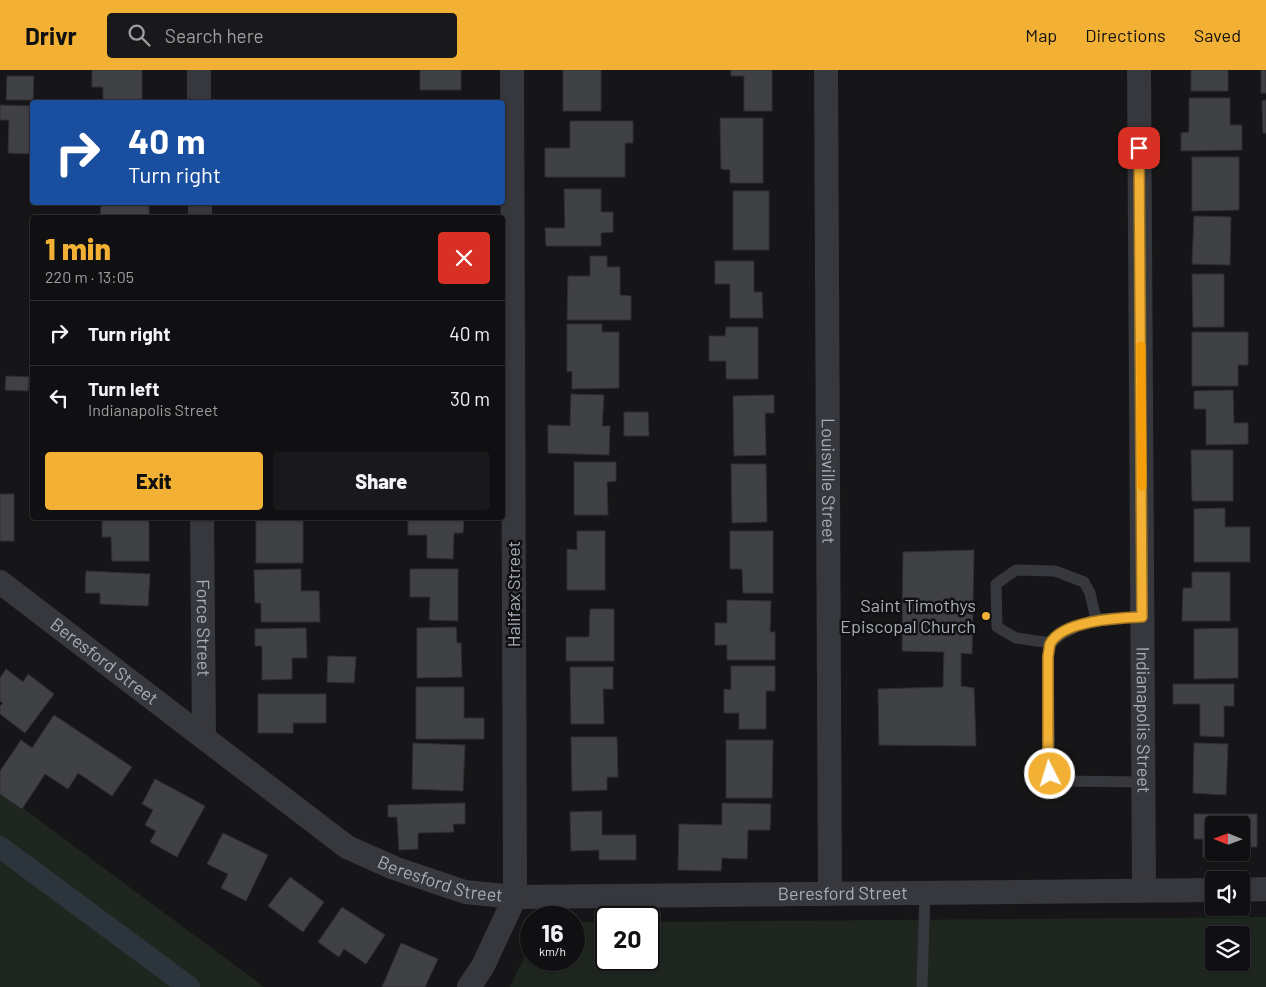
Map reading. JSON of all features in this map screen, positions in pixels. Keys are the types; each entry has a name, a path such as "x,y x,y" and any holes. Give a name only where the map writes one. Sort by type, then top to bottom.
{"street":[{"path":"199,70 200,100"},
{"name":"Halifax Street","path":"469,987 483,966 515,897 512,70"},
{"name":"Louisville Street","path":"826,70 830,892"},
{"name":"Indianapolis Street","path":"1139,70 1144,890"},
{"name":"Force Street","path":"202,520 204,738"},
{"name":"Beresford Street","path":"0,582 347,847 394,868 464,892 515,897 830,892 1205,890"},
{"path":"1250,890 1266,890"}],"lane":[{"path":"1051,643 1016,638 996,627 996,584 1016,570 1055,571 1084,582 1090,592 1096,619"},
{"path":"1142,617 1096,619 1062,634 1051,643 1048,656 1048,755 1050,774 1062,781 1143,782"},
{"path":"922,987 926,892"}],"shaded area":[{"path":"0,791 264,987 0,987"},
{"path":"1266,917 1266,987 510,987 520,967 520,971 585,971 585,922 595,922 595,971 660,971 660,922"}],"building":[{"path":"92,70 142,70 142,100 103,100 103,87 92,87"},
{"path":"420,70 461,70 461,90 420,90"},
{"path":"563,70 601,70 601,111 563,111"},
{"path":"731,70 772,70 772,111 744,111 744,76 731,76"},
{"path":"1191,70 1228,70 1228,91 1191,91"},
{"path":"1261,70 1266,70 1266,93 1261,93"},
{"path":"7,76 34,76 33,100 6,100"},
{"path":"1189,98 1230,98 1230,125 1242,125 1242,150 1181,151 1181,133 1189,132"},
{"path":"1266,100 1266,133 1263,133 1262,101"},
{"path":"0,105 30,106 30,154 8,153 9,120 0,120"},
{"path":"720,118 763,118 763,183 730,183 730,170 721,169"},
{"path":"570,121 633,121 633,143 625,143 625,177 545,177 545,148 570,148"},
{"path":"1192,157 1239,157 1239,210 1192,211"},
{"path":"564,189 601,189 601,212 613,212 613,232 601,233 601,246 546,246 545,228 565,228"},
{"path":"733,191 769,191 769,250 733,250"},
{"path":"101,205 149,205 149,215 100,215"},
{"path":"1194,216 1231,217 1230,265 1192,264"},
{"path":"590,256 607,256 607,267 620,267 620,295 631,296 631,320 567,320 568,276 590,276"},
{"path":"715,261 754,261 754,292 762,292 763,318 730,318 730,284 715,284"},
{"path":"1192,274 1224,274 1224,327 1193,327"},
{"path":"567,324 602,324 602,332 619,332 619,388 572,389 572,371 567,372"},
{"path":"726,327 758,327 758,379 726,379 726,361 709,361 709,336 725,336"},
{"path":"1192,332 1248,332 1248,365 1238,365 1238,386 1192,386"},
{"path":"6,376 29,377 28,391 5,390"},
{"path":"1233,390 1234,423 1248,423 1248,444 1206,445 1206,409 1194,409 1194,391"},
{"path":"571,394 604,395 602,426 610,426 609,455 548,453 548,425 570,426"},
{"path":"774,395 774,413 765,413 766,455 734,456 733,396"},
{"path":"624,412 648,412 649,436 624,436"},
{"path":"1191,450 1233,450 1233,501 1192,501"},
{"path":"574,462 616,462 616,481 607,482 608,515 574,515"},
{"path":"731,464 766,464 767,522 732,523"},
{"path":"0,494 14,494 14,541 0,541"},
{"path":"1225,508 1225,527 1250,527 1250,562 1194,562 1194,509"},
{"path":"102,520 149,520 149,561 112,561 111,537 102,537"},
{"path":"256,520 303,520 303,563 256,563"},
{"path":"408,520 464,520 463,533 454,533 453,559 427,558 427,535 408,535"},
{"path":"577,531 605,531 605,590 567,590 567,549 577,550"},
{"path":"730,531 773,531 773,593 743,593 742,569 730,569"},
{"path":"974,550 972,654 961,653 961,686 974,688 976,746 879,745 878,689 943,687 944,652 902,651 903,552"},
{"path":"301,569 301,591 319,591 320,622 261,622 261,603 255,603 254,570"},
{"path":"410,569 458,569 458,621 429,620 430,597 410,597"},
{"path":"86,571 150,574 148,606 100,604 100,593 85,593"},
{"path":"1192,572 1230,572 1230,621 1182,621 1183,588 1192,588"},
{"path":"727,600 771,601 770,632 775,632 775,660 727,660 727,645 715,645 715,623 727,623"},
{"path":"590,609 614,609 614,661 566,661 566,637 589,637"},
{"path":"456,627 457,643 461,643 462,677 417,678 417,628"},
{"path":"306,628 307,658 292,658 292,679 262,680 262,646 255,646 255,629"},
{"path":"1238,628 1238,678 1194,679 1194,629"},
{"path":"328,656 356,657 354,683 327,682"},
{"path":"731,666 775,666 775,691 766,691 766,729 739,729 739,713 724,713 724,689 731,690"},
{"path":"570,667 613,667 613,689 603,689 604,724 571,724"},
{"path":"6,669 23,682 28,674 54,694 25,733 0,714 0,706 3,703 0,701 0,678"},
{"path":"1173,684 1234,684 1234,706 1224,706 1224,737 1200,736 1200,704 1173,704"},
{"path":"416,687 464,687 464,718 484,718 484,739 416,739"},
{"path":"258,694 326,694 326,723 293,723 293,733 258,733"},
{"path":"54,715 132,767 112,796 78,773 68,789 45,774 22,809 0,794 0,771 21,740 32,748"},
{"path":"571,737 617,737 618,777 607,777 607,790 572,791"},
{"path":"726,740 773,740 772,798 726,798"},
{"path":"413,743 465,745 463,791 412,789"},
{"path":"1194,743 1228,744 1226,795 1193,793"},
{"path":"155,779 205,806 177,857 150,842 156,831 145,825 153,810 142,804"},
{"path":"465,803 465,824 453,824 454,832 418,833 418,849 399,850 397,817 388,817 388,805"},
{"path":"722,803 771,804 770,830 748,830 747,859 722,858 721,871 678,870 679,824 722,825"},
{"path":"602,811 602,835 636,835 636,860 599,860 599,850 571,851 570,812"},
{"path":"1194,814 1257,814 1257,847 1250,847 1250,816 1205,816 1205,857 1203,857 1203,839 1194,839"},
{"path":"223,833 268,855 246,901 221,888 228,874 207,864"},
{"path":"290,877 324,902 303,932 268,906"},
{"path":"342,907 385,935 366,964 344,949 339,957 318,942"},
{"path":"401,943 438,959 425,987 382,987"}],"waterway":[{"path":"0,847 189,987"}],"slow traffic":[{"path":"1141,346 1142,486"}],"place":[{"name":"Saint Timothys Episcopal Church","path":"986,616"}],"route":[{"path":"1050,774 1048,755 1048,656 1051,643 1062,634 1096,619 1142,617 1139,148"}]}
